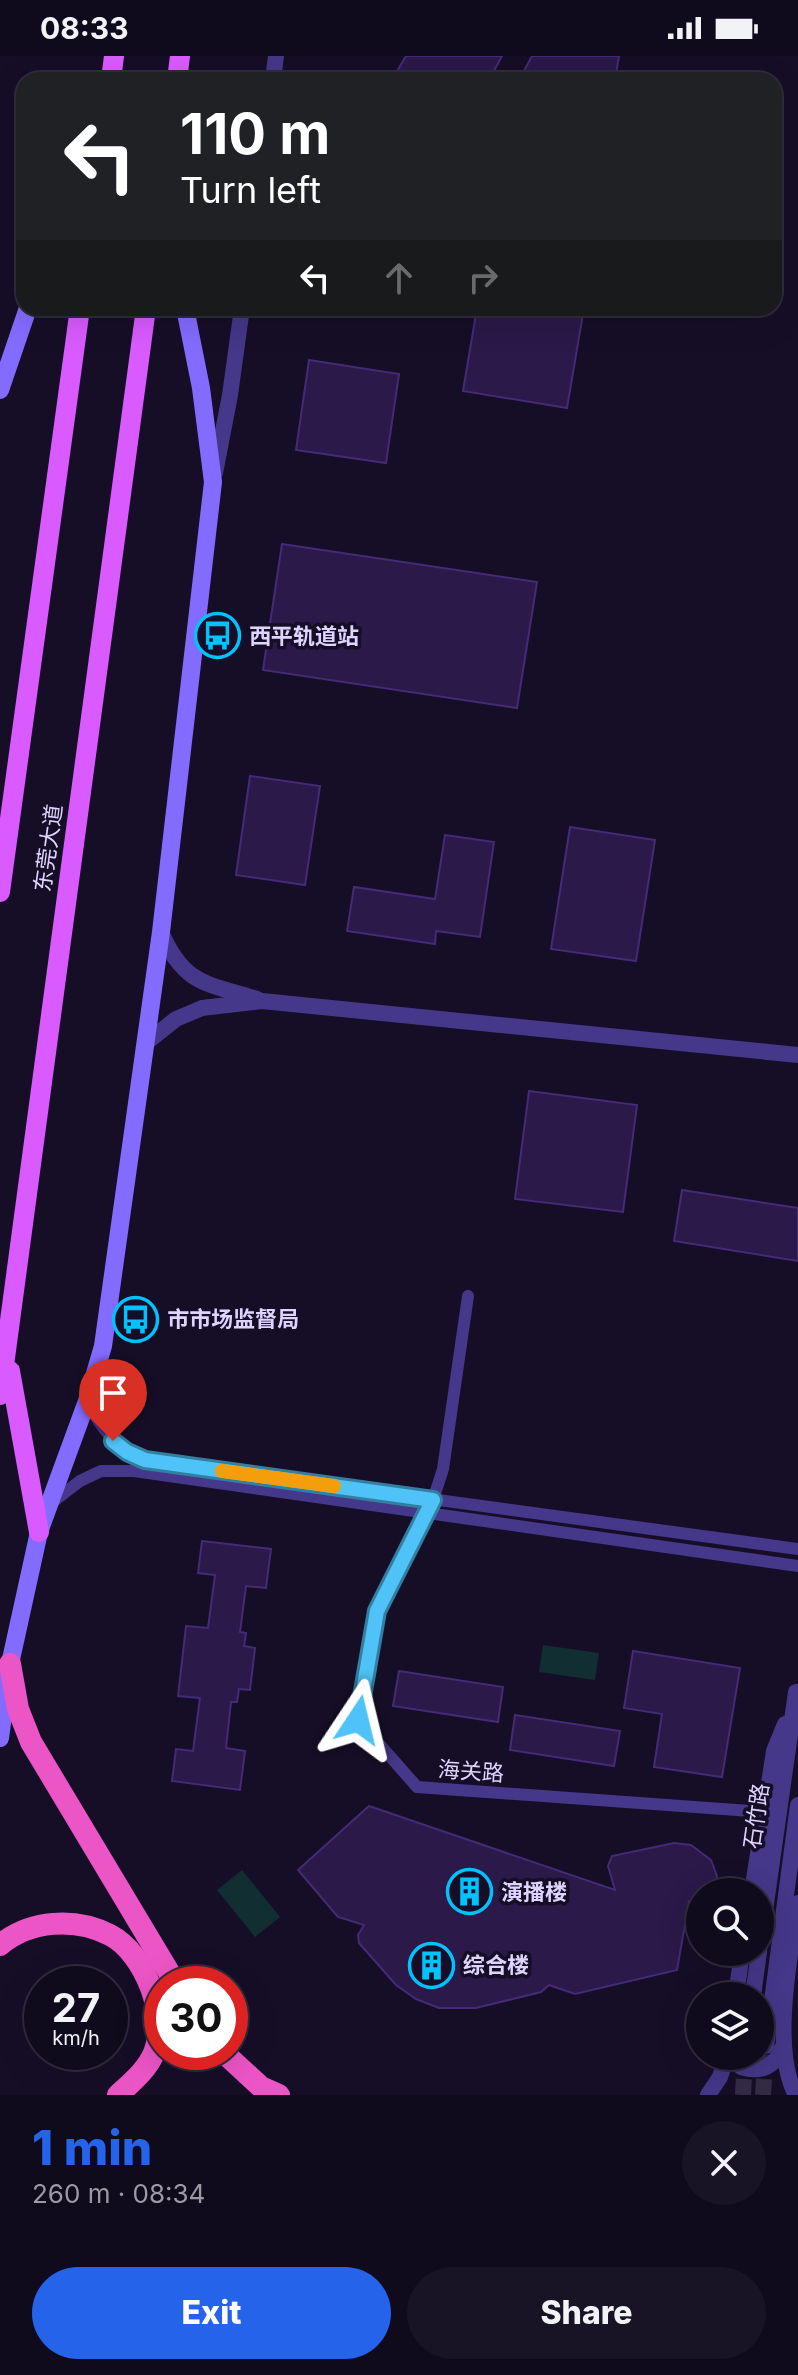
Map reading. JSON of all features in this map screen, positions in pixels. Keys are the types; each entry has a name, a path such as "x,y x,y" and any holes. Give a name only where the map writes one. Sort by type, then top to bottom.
{"highway":[{"path":"10,1664 18,1709 31,1742 165,1966"},
{"path":"0,1945 35,1926 63,1923 112,1936 132,1954 156,1999 159,2026 154,2053 139,2075 118,2095"},
{"path":"243,2070 261,2087 279,2095"}],"main road":[{"path":"0,390 25,316"},
{"name":"东莞大道","path":"0,892 79,316"},
{"name":"东莞大道","path":"0,1395 145,316"},
{"path":"0,1738 10,1664 39,1532 87,1401 103,1346 147,1042 213,482 201,388 187,316"},
{"path":"6,1350 39,1532"}],"street":[{"path":"213,482 241,316"},
{"path":"161,932 181,968 201,981 262,1001 798,1055"},
{"path":"147,1042 176,1019 202,1008 262,1001"},
{"name":"海关路","path":"468,1296 443,1469 433,1500 377,1611 358,1720 417,1787 765,1812"},
{"path":"87,1401 113,1441 145,1460 798,1549"},
{"path":"48,1506 80,1481 101,1471 134,1471 798,1566"},
{"path":"754,1878 774,1751 797,1686"},
{"name":"石竹路","path":"770,1878 797,1686"},
{"name":"石竹路","path":"774,2047 798,1805"},
{"path":"796,2095 774,2047 798,1903"},
{"path":"708,2095 723,2070"}],"green space":[{"path":"543,1645 599,1653 595,1680 539,1672"},
{"path":"242,1870 280,1917 255,1937 217,1890"}],"building":[{"path":"406,56 502,56 493,72 397,72"},
{"path":"532,56 619,56 616,72 523,72"},
{"path":"476,316 583,316 567,408 463,391"},
{"path":"309,360 399,374 386,463 296,450"},
{"path":"282,544 537,582 517,708 263,670"},
{"path":"250,776 320,786 305,885 236,875"},
{"path":"570,827 655,840 636,961 551,949"},
{"path":"445,835 494,842 480,937 436,931 435,944 347,931 354,887 435,899"},
{"path":"529,1091 637,1105 623,1212 515,1199"},
{"path":"682,1190 798,1208 798,1261 674,1241"},
{"path":"202,1541 271,1549 266,1588 246,1586 240,1632 246,1633 244,1646 255,1648 250,1690 239,1689 237,1702 231,1702 226,1748 245,1751 240,1790 172,1781 176,1749 193,1751 200,1698 178,1696 186,1626 208,1628 215,1575 198,1573"},
{"path":"633,1651 740,1668 722,1777 654,1767 662,1714 624,1708"},
{"path":"399,1671 503,1687 498,1722 393,1706"},
{"path":"515,1715 620,1731 614,1766 510,1750"},
{"name":"演播楼","path":"369,1806 615,1890 608,1866 612,1856 674,1843 691,1845 711,1860 717,1876 686,1878 686,1918 677,1970 575,1994 549,1985 541,1992 476,2008 439,2008 416,1999 396,1985 359,1943 358,1935 364,1925 338,1917 298,1870"}],"tunnel":[{"path":"743,2095 744,2070"},
{"path":"763,2095 765,2070"}],"slow traffic":[{"path":"222,1471 334,1486"}],"place":[{"name":"西平轨道站","path":"218,636"},
{"name":"市市场监督局","path":"136,1319"},
{"name":"演播楼","path":"470,1892"},
{"name":"综合楼","path":"432,1965"}],"route":[{"path":"113,1441 145,1460 433,1500 377,1611 358,1720"}]}
